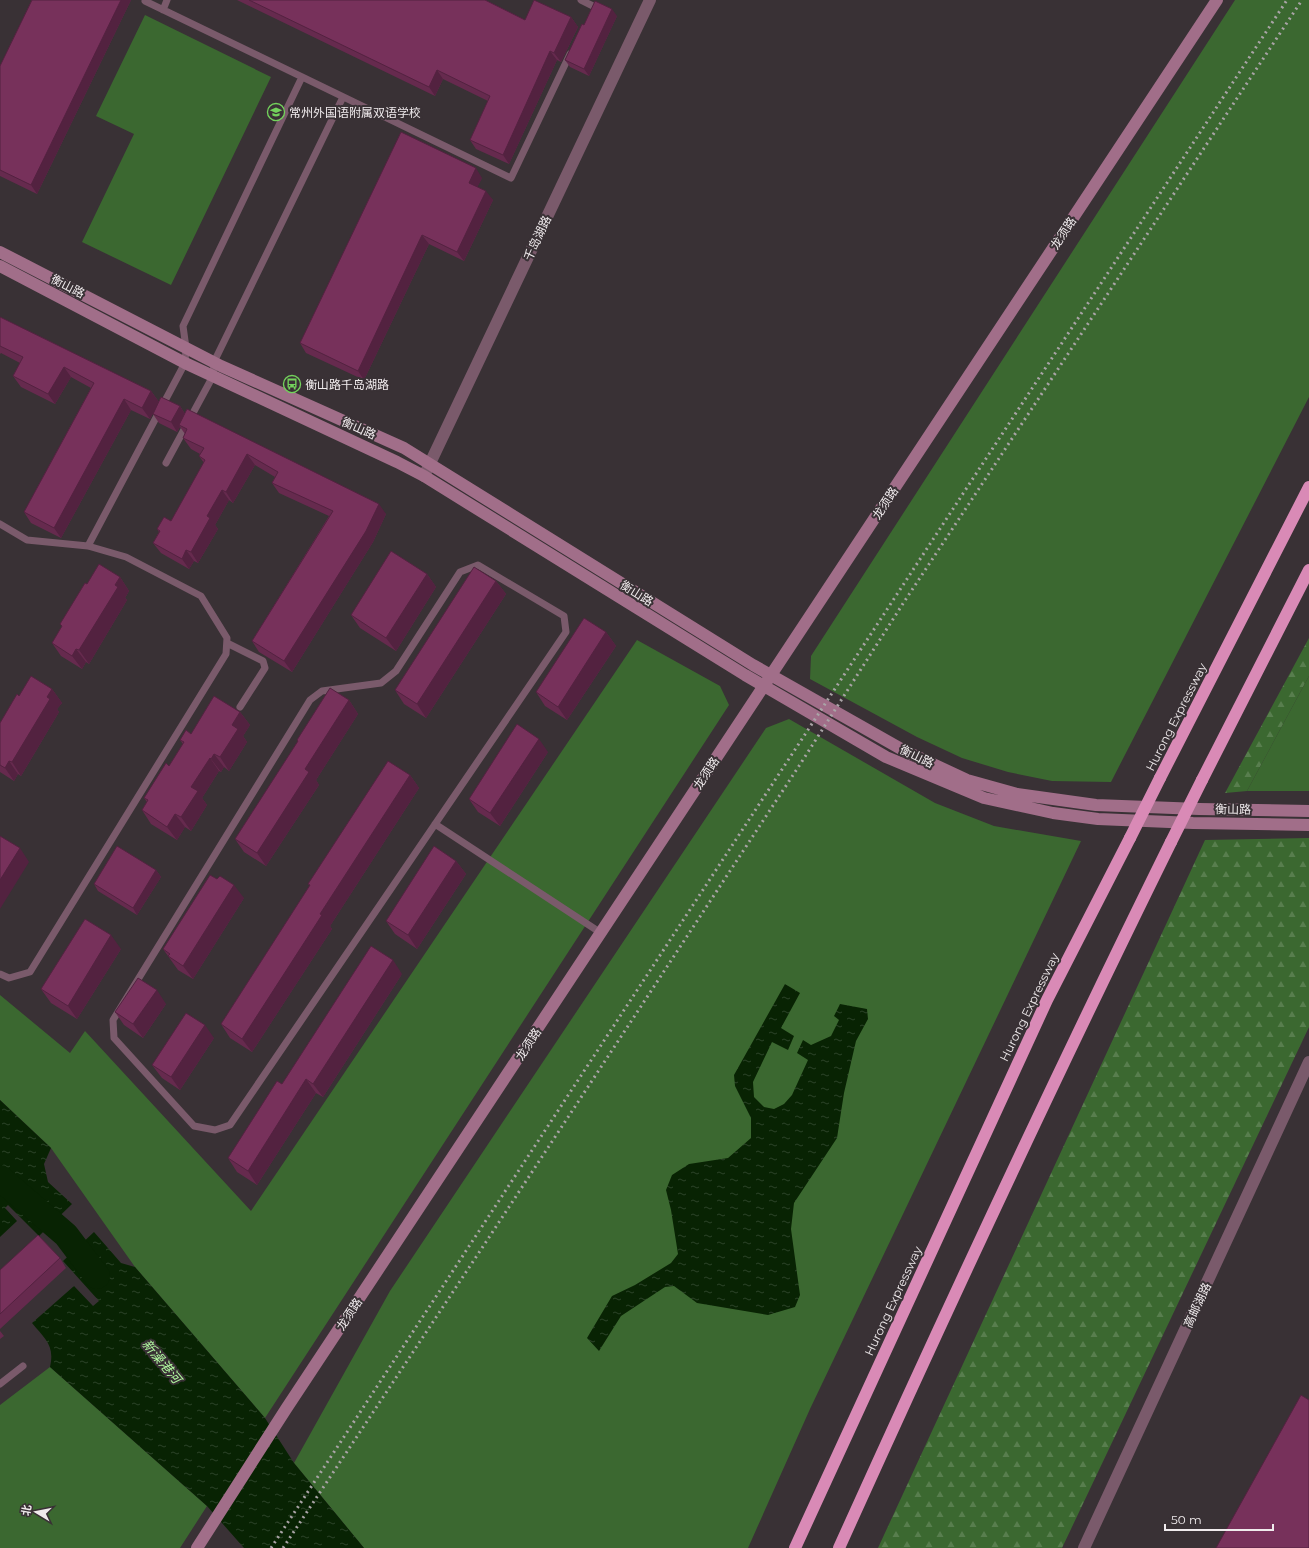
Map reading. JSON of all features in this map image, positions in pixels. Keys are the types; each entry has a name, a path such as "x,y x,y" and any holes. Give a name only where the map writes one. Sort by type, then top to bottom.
{"highway":[{"name":"Hurong Expressway","path":"795,1548 1047,1000 1309,487"},
{"path":"839,1548 904,1403 1092,1002 1202,780 1309,570"}],"street":[{"name":"千岛湖路","path":"424,476 650,0"},
{"name":"龙须路","path":"197,1548 286,1409 1217,0"},
{"name":"衡山路","path":"0,252 214,362 404,448 771,675 903,750 967,780 1017,794 1096,805 1309,811"},
{"name":"衡山路","path":"0,266 185,363 424,476 764,686 886,757 984,798 1053,813 1098,819 1193,823 1309,825"},
{"name":"高邮湖路","path":"1084,1548 1309,1062"}],"lane":[{"path":"163,10 167,0"},
{"path":"581,0 595,3 590,13"},
{"path":"145,1 511,178 573,49"},
{"path":"88,546 185,363 186,348 183,326 302,77"},
{"path":"166,463 213,376 214,362 343,97"},
{"path":"0,524 27,540 88,546 126,557 201,596 227,638 226,654 30,972 9,978 0,974"},
{"path":"478,565 564,616 566,632 435,824 230,1125 215,1130 194,1126 114,1038 113,1020 310,700 322,691 381,683 396,671 460,572 478,565"},
{"path":"227,643 263,661 265,668 240,707"},
{"path":"435,824 601,933"},
{"path":"0,1384 23,1366"}],"green space":[{"path":"1235,0 1309,0 1309,397 1111,782 1052,781 1008,772 962,758 917,737 810,679 811,656"},
{"path":"145,15 271,77 171,285 82,242 134,134 96,116"},
{"path":"1309,638 1309,676 1247,791 1225,793"},
{"path":"637,640 720,686 729,705 265,1418 135,1267 51,1148 0,1100 0,995 70,1053 85,1031 251,1211"},
{"path":"1309,676 1309,791 1247,791"},
{"path":"789,719 935,803 994,826 1081,841 810,1409 748,1548 364,1548 294,1463 390,1291 766,728"},
{"path":"1309,838 1309,1027 1062,1548 878,1548 1205,840"},
{"path":"50,1367 207,1506 180,1548 0,1548 0,1405"}],"water":[{"path":"785,984 800,993 781,1028 794,1036 788,1050 772,1042 753,1082 754,1097 764,1107 774,1109 784,1104 792,1095 808,1060 797,1053 803,1040 811,1045 831,1036 839,1020 834,1016 840,1004 867,1009 868,1019 856,1041 844,1093 837,1138 794,1203 791,1229 800,1295 795,1307 768,1315 697,1303 674,1286 665,1287 621,1316 599,1351 587,1338 612,1296 635,1285 671,1263 678,1254 671,1210 666,1190 672,1175 689,1164 728,1158 751,1138 751,1118 735,1086 734,1075"},
{"path":"0,1100 51,1148 44,1164 48,1182 72,1204 39,1236 8,1205 5,1208 17,1221 0,1237"},
{"path":"94,1232 121,1263 135,1267 265,1418 294,1463 364,1548 244,1548 207,1506 50,1367 51,1353 48,1343 32,1323 74,1286 93,1306 99,1301 63,1261"}],"building":[{"path":"32,0 121,0 31,185 0,170 0,66"},
{"path":"249,0 485,0 525,20 534,0 571,17 554,53 550,51 503,155 470,140 490,96 437,70 429,87"},
{"path":"595,1 612,9 584,69 565,60"},
{"path":"401,132 476,168 469,183 486,191 457,252 422,235 358,371 300,343"},
{"path":"0,317 151,391 142,408 124,399 54,528 24,512 94,383 64,367 48,394 13,376 23,357 0,346"},
{"path":"161,397 180,406 171,422 153,414"},
{"path":"187,409 379,504 366,531 284,661 252,641 333,511 272,483 278,472 247,454 226,492 222,490 207,516 210,518 191,552 186,550 182,559 153,543 160,531 157,529 164,517 171,521 205,460 199,456 204,448 183,438 187,429 179,425"},
{"path":"391,551 427,574 386,638 351,615"},
{"path":"99,564 120,577 115,585 118,587 79,650 76,649 72,656 52,643 62,626 60,624 85,583 87,584"},
{"path":"474,567 496,581 417,704 395,690"},
{"path":"584,618 606,632 558,707 536,692"},
{"path":"31,676 52,689 47,697 50,699 12,762 9,761 5,768 0,765 0,723 17,694 19,696"},
{"path":"330,688 349,700 305,769 309,772 257,853 235,839"},
{"path":"214,696 240,712 232,725 238,729 220,757 214,754 211,759 210,758 191,787 198,791 181,817 175,814 167,827 142,810 148,800 144,798 166,763 169,766 184,742 180,740 186,730 191,734"},
{"path":"517,724 539,739 490,813 469,799"},
{"path":"388,761 410,775 320,914 322,915 242,1039 221,1024 310,885 308,884"},
{"path":"0,836 20,848 0,880"},
{"path":"117,846 156,870 133,908 94,884"},
{"path":"434,846 456,861 408,935 386,921"},
{"path":"210,875 217,879 220,876 234,885 183,966 168,956 170,954 163,949"},
{"path":"85,919 111,935 68,1006 41,989"},
{"path":"371,946 393,960 313,1084 306,1079 248,1171 228,1158 277,1081 282,1084"},
{"path":"138,978 157,990 133,1024 115,1012"},
{"path":"186,1013 205,1025 171,1077 152,1065"},
{"path":"38,1235 60,1258 0,1314 0,1270"},
{"path":"1301,1395 1309,1400 1309,1548 1216,1548"}],"waterway":[{"name":"新澡港河","path":"0,1178 66,1235 97,1276"}],"railway":[{"path":"271,1548 1287,0"},
{"path":"283,1548 799,766 904,602 1302,0"}],"place":[{"name":"常州外国语附属双语学校","path":"276,112"},
{"name":"衡山路千岛湖路","path":"292,384"}]}
